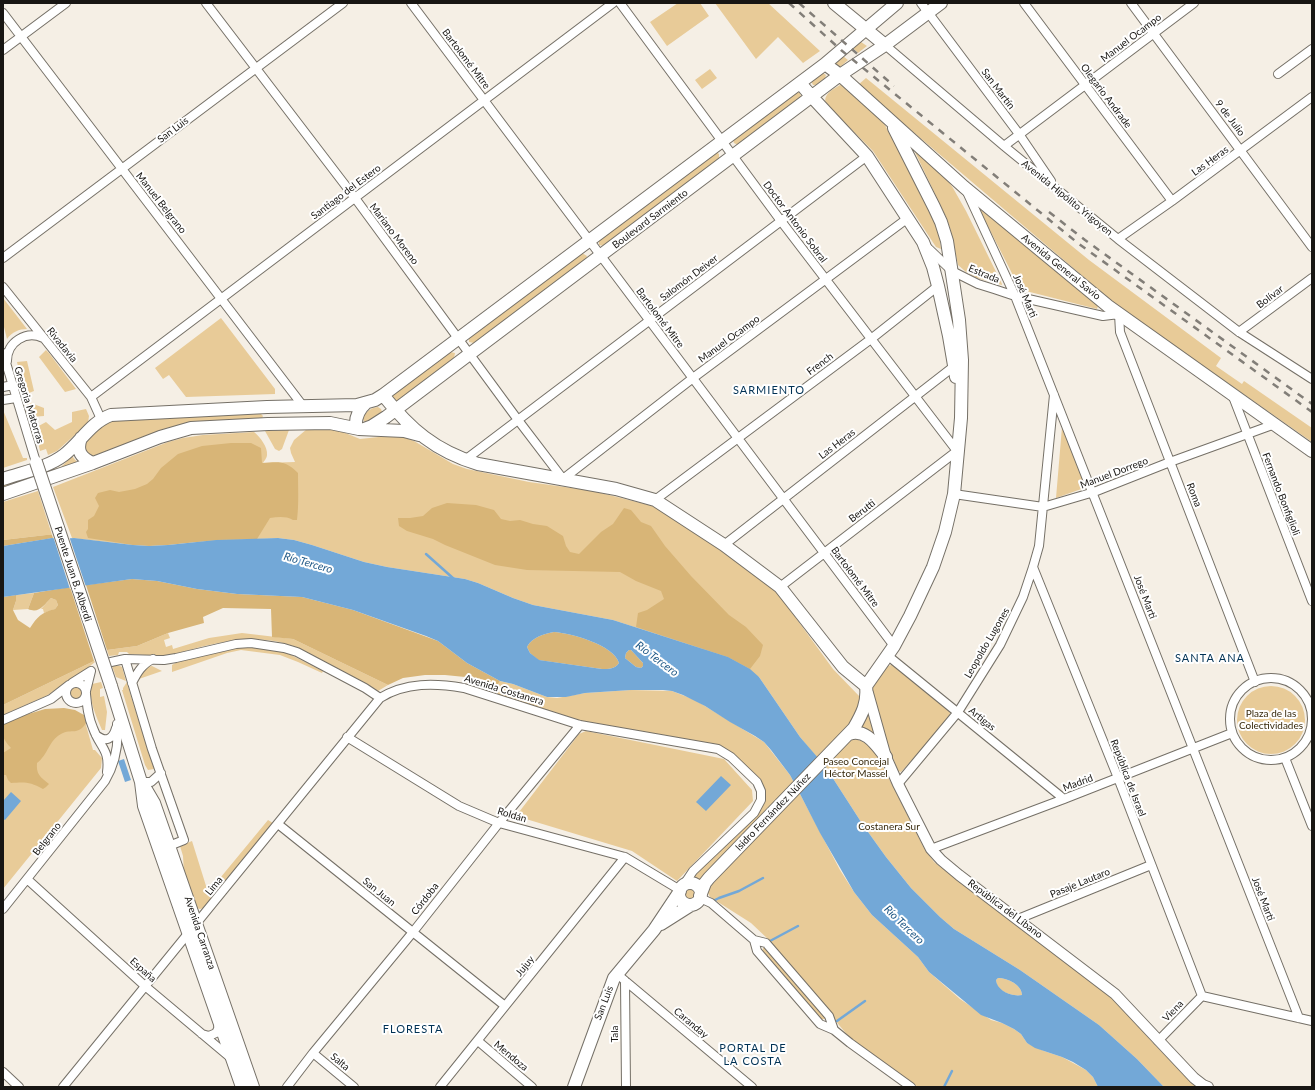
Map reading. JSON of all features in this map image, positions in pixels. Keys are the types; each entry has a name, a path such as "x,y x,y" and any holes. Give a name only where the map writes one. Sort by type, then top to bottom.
{"main road":[{"name":"Avenida Hipólito Yrigoyen","path":"834,3 885,45"},
{"name":"Boulevard Sarmiento","path":"366,403 383,395 800,83 825,64 897,3"},
{"name":"Boulevard Sarmiento","path":"360,428 379,422 840,75 885,45 924,8 941,3"},
{"name":"Avenida General Savio","path":"825,64 840,75 964,187 1119,314 1312,450"},
{"path":"800,83 867,156 923,242 933,267 949,336 958,363"},
{"path":"383,395 404,421 422,436 453,456 478,464 616,489 655,500 724,545 780,587 843,667 866,686 910,616 933,567 945,532 954,494 960,418 958,363 959,320 947,241 941,222 890,120"},
{"path":"3,479 52,462 66,454 101,419 111,415 366,403"},
{"path":"360,428 355,422 358,412 366,403"},
{"path":"267,407 268,424"},
{"path":"3,494 183,430 268,424 330,423 360,428 404,431 422,436"},
{"path":"81,438 79,446 80,454 84,459 93,463"},
{"name":"Puente Juan B. Alberdi","path":"36,462 110,686"},
{"name":"Avenida Carranza","path":"110,686 141,782 144,806 242,1087"},
{"name":"Isidro Fernández Núñez","path":"709,878 846,737 860,719 864,710 867,698 866,686"},
{"path":"846,737 858,732 865,735 886,757"},
{"name":"Avenida Carranza","path":"141,782 154,803 253,1087"},
{"path":"683,888 702,882 709,878"},
{"path":"697,900 698,888 694,884 683,888 679,895 682,901 687,904 697,900 709,878"},
{"name":"San Luis","path":"574,1087 611,985 621,978 683,888"},
{"name":"San Luis","path":"654,930 697,900"}],"street":[{"path":"3,50 66,3"},
{"name":"Mariano Moreno","path":"206,3 355,198 563,479"},
{"name":"San Luis","path":"3,258 343,3"},
{"name":"Bartolomé Mitre","path":"411,3 824,553 890,650"},
{"name":"Santiago del Estero","path":"91,397 613,3"},
{"name":"Doctor Antonio Sobral","path":"620,3 781,221 957,451"},
{"name":"Olegario Andrade","path":"1024,3 1172,201"},
{"name":"9 de Julio","path":"1131,3 1312,246"},
{"name":"Manuel Ocampo","path":"1004,146 1194,3"},
{"name":"San Martín","path":"924,8 1019,134 1056,188"},
{"name":"Manuel Belgrano","path":"3,13 303,406"},
{"name":"Avenida Hipólito Yrigoyen","path":"885,45 1004,146 1118,239 1240,332 1312,379"},
{"path":"1278,74 1312,49"},
{"name":"Las Heras","path":"1118,239 1242,151 1312,97"},
{"name":"Salomón Deiver","path":"465,460 867,156"},
{"name":"José Marti","path":"964,187 1015,296 1094,492 1299,1018"},
{"name":"Manuel Ocampo","path":"563,479 693,378 908,218"},
{"name":"Estrada","path":"923,242 933,254 952,271 978,284 1015,296 1103,316 1119,314"},
{"name":"Bolívar","path":"1240,332 1312,278"},
{"name":"French","path":"655,500 871,339 938,286"},
{"name":"Rivadavia","path":"3,287 91,397 101,419"},
{"name":"Roma","path":"1119,314 1120,332 1255,682"},
{"path":"7,366 7,356 10,349 20,338 28,335 36,335 43,338"},
{"name":"Gregoria Matorras","path":"3,353 36,462"},
{"name":"Las Heras","path":"724,545 958,363"},
{"path":"3,387 12,385"},
{"name":"Leopoldo Lugones","path":"898,784 958,712 1007,632 1023,597 1039,546 1054,394"},
{"name":"Fernando Bonfiglioli","path":"1232,394 1312,601"},
{"path":"3,400 16,398"},
{"name":"Manuel Dorrego","path":"954,494 1043,507 1094,492 1170,462 1275,424"},
{"name":"Berutti","path":"780,587 957,451"},
{"name":"República de Israel","path":"1033,567 1118,778 1202,996"},
{"path":"110,662 125,659 153,660 176,658 236,644 251,644 284,648 304,656 365,688 380,698"},
{"name":"Artigas","path":"890,650 958,712 1064,799"},
{"path":"125,659 160,773 184,840 169,846"},
{"path":"132,683 141,668 147,662 153,660"},
{"path":"3,720 51,699 70,684 94,669 82,701 72,702"},
{"path":"1265,679 1276,679 1286,682 1296,687 1310,703 1312,719 1309,734 1304,744 1297,751 1285,758 1269,760 1260,759 1250,755 1236,742 1232,733 1230,716 1232,707 1241,692 1255,682 1265,679"},
{"path":"70,684 81,684 86,693 88,714 96,735 107,754 105,781"},
{"path":"70,684 66,693 72,702"},
{"name":"Avenida Costanera","path":"380,698 400,689 416,685 446,685 464,688 580,725 724,752 736,760 759,786 762,791 761,800 754,813 693,871 683,888"},
{"name":"República del Líbano","path":"866,686 886,757 931,849 941,860 959,875 1115,994 1198,1082 1208,1087"},
{"name":"Lima","path":"63,1087 380,698"},
{"path":"51,699 72,702 80,705 88,714"},
{"name":"Belgrano","path":"3,909 105,781 112,767 116,752 118,736 118,709"},
{"path":"96,735 104,740 110,739 115,732 117,724"},
{"name":"Córdoba","path":"287,1087 499,823 580,725"},
{"name":"Madrid","path":"931,849 1232,733"},
{"name":"Roldán","path":"347,737 459,806 499,823 625,857 683,888"},
{"path":"1285,758 1312,826"},
{"path":"141,782 148,775 160,773"},
{"name":"San Juan","path":"278,824 505,1006"},
{"name":"Jujuy","path":"440,1087 625,857"},
{"name":"Pasaje Lautaro","path":"1018,919 1151,865"},
{"name":"España","path":"27,879 145,986 248,1072"},
{"path":"697,900 711,903 754,940 766,943 829,1016 834,1030"},
{"path":"754,940 757,951 820,1024 834,1030 911,1087"},
{"name":"Tala","path":"621,978 626,1087"},
{"name":"Caranday","path":"621,978 752,1087"},
{"path":"1202,996 1312,1020"},
{"name":"Viena","path":"1158,1041 1202,996"},
{"path":"201,1033 209,1036 216,1033 219,1024 218,1015"},
{"name":"Mendoza","path":"478,1041 532,1087"},
{"name":"Salta","path":"313,1053 354,1087"},
{"path":"3,1072 19,1087"}],"green space":[{"path":"678,3 700,3 709,16 667,46 650,22"},
{"path":"715,3 768,3 820,51 803,63 778,37 756,59"},
{"path":"861,42 867,46 858,53 853,48"},
{"path":"843,56 848,60 839,68 833,63"},
{"path":"710,69 717,78 702,89 695,80"},
{"path":"823,73 826,75 825,78 816,85 813,85 811,81"},
{"path":"866,78 1089,260 1221,358 1216,366 1242,384 1244,381 1312,428 1312,442 1115,304 858,85"},
{"path":"842,84 884,123 932,216 939,234 941,249 936,247 873,151 826,104 825,100 827,94"},
{"path":"796,92 800,93 801,97 738,145 734,143 733,140"},
{"path":"914,150 947,179 953,188 966,211 1002,285 977,278 966,272 958,265 950,228 946,217"},
{"path":"716,152 719,154 719,159 604,246 599,245 599,241"},
{"path":"978,207 1098,306 1097,309 1022,290 1019,287"},
{"path":"582,253 587,256 586,259 474,343 469,342 469,337"},
{"path":"3,298 27,329 16,331 7,339 3,323"},
{"path":"221,318 275,389 275,394 186,397 169,375 163,379 155,368"},
{"path":"46,350 76,389 65,392 39,357"},
{"path":"450,352 455,353 454,358 396,402 391,397 392,395"},
{"path":"27,361 34,391 29,393 31,403 44,408 44,416 30,417 17,362"},
{"path":"378,407 381,409 381,415 365,423 363,419 365,414 370,409"},
{"path":"86,409 89,416 88,423 57,451 48,455 46,449 40,451 35,428 46,422 55,430 72,422 72,412"},
{"path":"3,410 23,458 27,458 27,460 3,468"},
{"path":"261,414 263,416 262,418 181,424 97,455 91,456 87,453 84,447 87,438 91,433 101,426 116,419"},
{"path":"1062,427 1087,487 1056,498"},
{"path":"319,428 338,430 360,439 388,436 403,437 414,441 453,464 467,469 529,482 593,491 657,507 719,547 777,592 833,669 860,697 861,699 852,723 819,760 800,737 759,677 702,649 613,620 533,605 465,579 364,562 294,540 278,538 133,545 72,538 53,487 168,442 203,435 254,432 261,439 267,452 267,456 263,463 295,462 290,448 294,440 307,429"},
{"path":"289,430 282,449 279,451 275,449 265,431"},
{"path":"72,456 77,462 76,464 3,487 3,485 61,467"},
{"path":"38,491 52,535 3,540 3,502"},
{"path":"34,593 28,609 13,610 16,595"},
{"path":"51,598 56,600 58,605 55,609 44,613 43,609 41,609"},
{"path":"168,633 170,638 164,640 166,647 172,645 173,649 209,638 242,633 293,639 388,685 378,691 296,647 280,642 264,640 234,640 162,656 119,652 118,655 109,656 107,650 137,646"},
{"path":"245,647 281,651 323,671 322,673 280,655 241,650 227,653 172,672 172,665 187,659 218,651"},
{"path":"94,661 95,662 79,675 46,696 3,715 3,705"},
{"path":"895,665 948,709 950,713 950,718 901,772 898,771 887,742 872,689 888,666"},
{"path":"112,666 122,667 126,681 116,677"},
{"path":"152,666 162,671 136,680 147,667"},
{"path":"500,681 513,684 547,697 557,698 585,693 631,690 672,691 695,700 764,742 790,775 840,870 854,892 872,915 918,957 929,972 960,999 991,1020 1002,1023 1014,1029 1021,1034 1027,1043 1062,1057 1086,1070 1093,1077 1098,1087 918,1087 849,1037 770,941 751,923 710,897 701,880 698,881 695,879 694,875 764,796 733,754 581,721 493,694"},
{"path":"101,682 103,688 100,689 100,697 104,696 107,712 105,730 102,730 97,719 91,696 92,684"},
{"path":"127,682 154,769 148,770 145,765 122,690"},
{"path":"76,685 83,690 84,693 79,700 76,701 69,696 68,693 73,686"},
{"name":"Plaza de las Colectividades","path":"1271,686 1284,689 1295,696 1302,707 1305,720 1302,733 1295,744 1284,751 1271,754 1258,751 1247,744 1240,733 1237,720 1240,707 1247,696 1258,689"},
{"path":"868,712 878,744 856,730"},
{"path":"84,718 93,750 95,750 102,758 101,768 3,889 3,731"},
{"path":"586,731 724,759 752,790 753,801 677,881 632,851 516,816 579,734"},
{"name":"Costanera Sur","path":"851,739 860,740 867,744 878,757 924,848 934,862 1118,1003 1155,1045 1196,1087 1164,1087 1137,1059 1099,1025 1020,970 954,929 911,888 863,825 825,766"},
{"path":"268,820 273,823 204,908 196,908 184,873 183,856 180,846 192,841 207,889 211,889"},
{"path":"690,887 695,889 697,894 695,899 690,901 685,899 683,894 685,889"},
{"path":"763,948 766,948 825,1017 825,1019 821,1019 763,952"},
{"path":"998,978 1006,979 1017,985 1020,988 1022,995 1009,994 1002,990 997,984 996,980"}],"shaded area":[{"path":"231,443 251,443 261,448 262,463 282,463 298,473 297,520 282,517 270,518 257,539 216,540 149,546 88,538 86,532 88,529 88,520 94,516 99,506 95,498 98,493 110,490 119,492 135,489 147,484 153,479 161,468 178,454 202,446"},
{"path":"447,503 476,505 494,510 501,519 510,521 520,520 547,526 563,536 566,546 570,552 579,554 601,532 613,524 624,508 631,510 641,522 651,526 665,546 691,576 729,615 746,627 763,645 760,656 750,669 728,657 636,627 638,613 647,610 664,599 661,591 636,581 620,572 527,570 495,565 433,539 407,531 399,526 398,518 423,516 432,508"},
{"path":"52,535 53,538 3,546 3,540"},
{"path":"132,579 157,581 197,589 237,594 302,597 353,610 438,641 467,663 500,681 496,687 465,677 425,675 403,678 388,685 293,639 272,637 271,609 223,608 203,617 204,623 168,633 137,646 107,650 86,585"},
{"path":"70,587 94,661 3,705 3,597 16,595 13,610 18,620 30,628 40,616 55,609 58,605 56,600 51,598 38,610 28,609 34,593"},
{"path":"554,632 591,641 609,651 619,663 614,668 602,669 538,660 530,653 527,647 535,638"},
{"path":"631,650 643,663 641,668 636,667 625,658 626,653"},
{"path":"64,708 75,710 84,715 86,723 77,731 65,732 57,737 41,760 37,763 39,775 49,784 43,789 28,783 11,783 6,775 3,775 3,753 11,748 3,737 2,730 4,723 45,709"}],"water":[{"name":"Río Tercero","path":"52,538 74,538 149,546 216,540 278,538 294,540 364,562 465,579 533,605 613,620 728,657 750,669 759,677 800,737 825,766 863,825 886,857 911,888 940,917 954,929 1020,970 1099,1025 1137,1059 1164,1087 1098,1087 1093,1077 1086,1070 1073,1062 1035,1048 1027,1043 1021,1034 1014,1029 981,1015 929,972 918,957 872,915 854,892 820,833 790,775 764,742 705,706 683,695 672,691 663,690 631,690 585,693 566,697 547,697 513,684 500,681 467,663 438,641 426,636 353,610 302,597 237,594 197,589 157,581 132,579 3,597 3,546","holes":["554,632 591,641 609,651 619,663 614,668 602,669 539,660 530,653 527,647 535,638","631,650 643,663 643,666 641,668 636,667 625,658 626,653","998,978 1002,978 1014,983 1020,988 1022,995 1014,995 1002,990 997,984 996,980"]},
{"path":"124,759 131,780 125,782 118,761"},
{"path":"721,776 731,785 706,811 696,802"},
{"path":"11,792 21,801 5,820 3,819 3,801"}],"pier":[{"path":"53,536 69,536 86,587 70,589"}],"waterway":[{"path":"426,554 454,579"},
{"path":"715,900 739,891 763,878"},
{"path":"770,941 798,926"},
{"path":"837,1021 865,1001"},
{"path":"944,1087 952,1071"}],"railway":[{"path":"789,3 841,50 1079,244 1312,412"},
{"path":"799,3 894,86"},
{"path":"1049,212 1085,240 1312,404"}],"district":[{"name":"SARMIENTO","path":"769,390"},
{"name":"SANTA ANA","path":"1210,658"},
{"name":"FLORESTA","path":"413,1029"},
{"name":"PORTAL DE LA COSTA","path":"753,1054"}],"park label":[{"name":"Paseo Concejal Héctor Massel","path":"856,768"}]}
